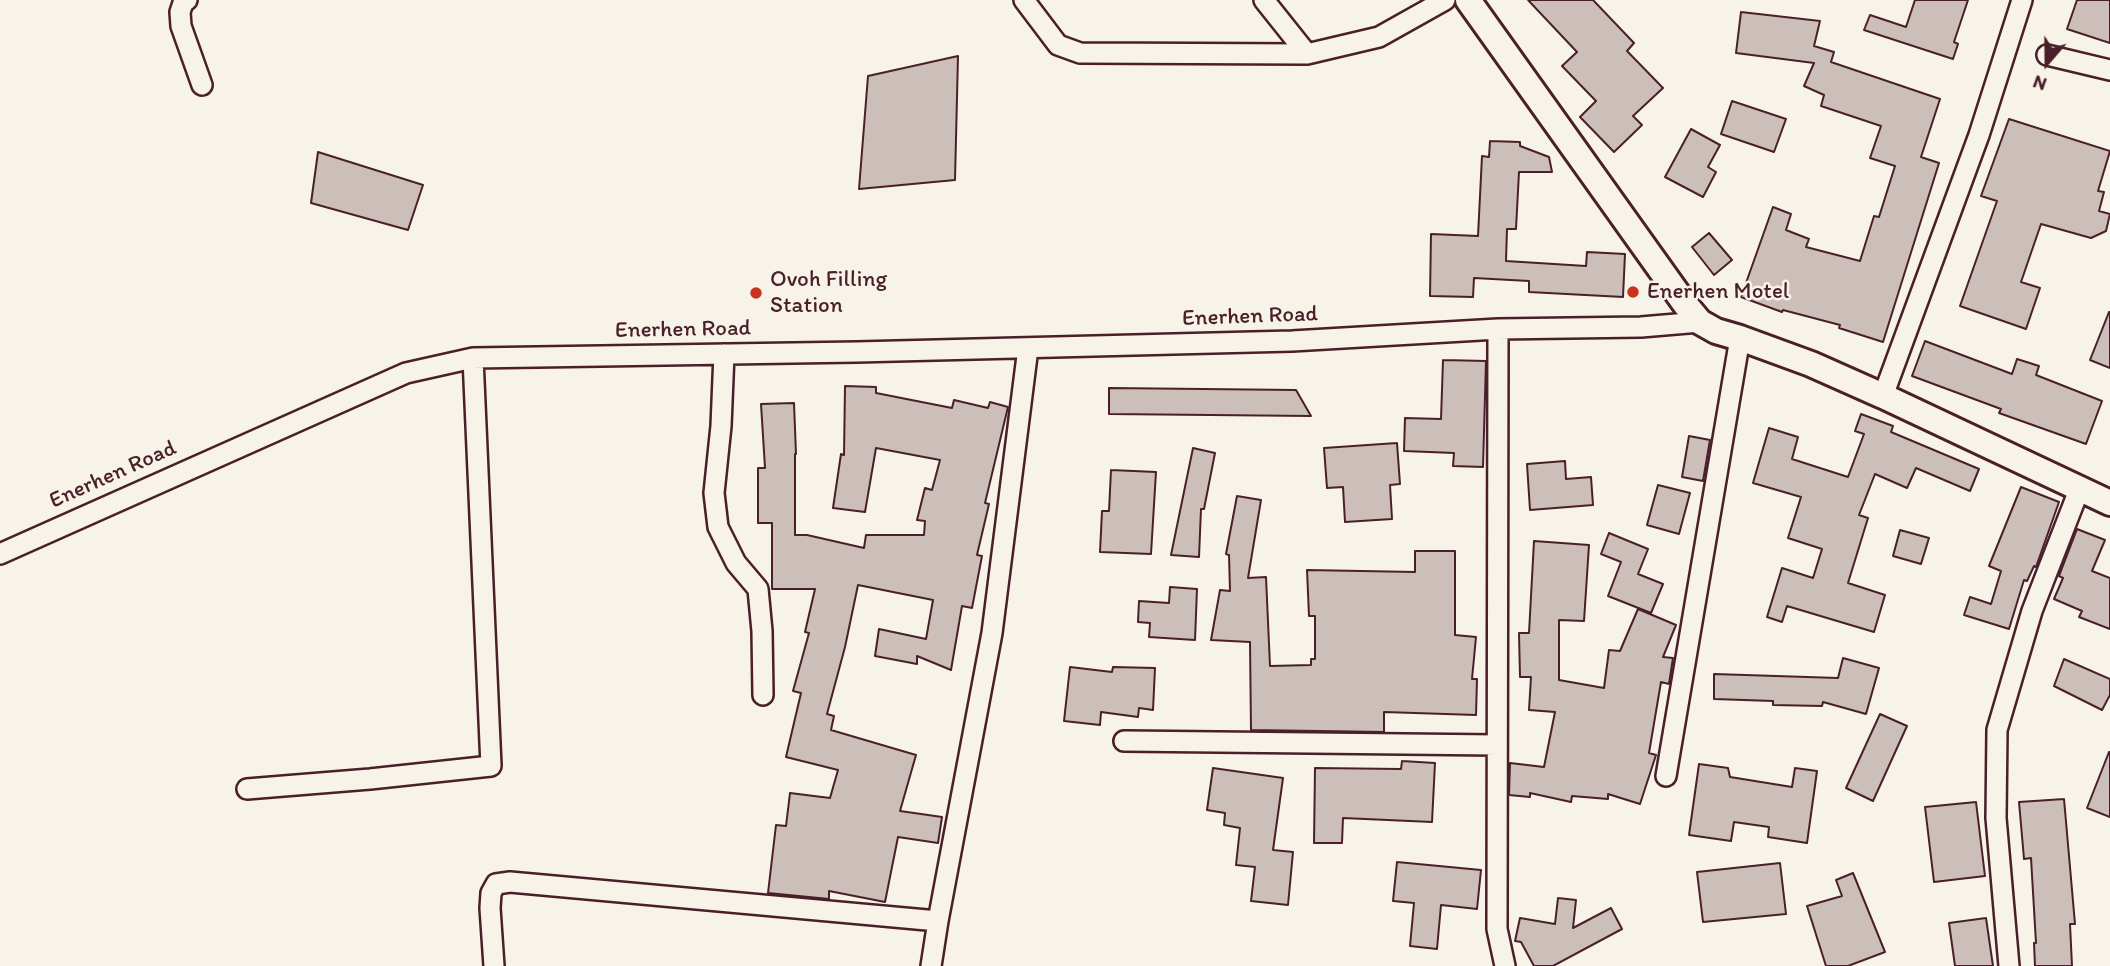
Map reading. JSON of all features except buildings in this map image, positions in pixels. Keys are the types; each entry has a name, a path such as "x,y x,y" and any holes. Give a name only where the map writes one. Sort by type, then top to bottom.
{"main road":[{"path":"1468,0 1700,322 1716,331 1811,364 1884,396 2110,503"}],"street":[{"path":"187,0 180,12 181,26 202,85"},
{"path":"1024,0 1058,46 1080,53 1307,54 1379,37 1446,0"},
{"path":"1264,0 1307,54"},
{"path":"1884,396 1979,135 2022,0"},
{"path":"2047,55 2110,70"},
{"name":"Enerhen Road","path":"0,554 406,373 473,358 1292,341 1498,329 1642,327 1700,322"},
{"path":"1498,329 1497,929 1505,966"},
{"path":"1666,776 1740,338"},
{"path":"931,966 937,921 992,633 1028,348"},
{"path":"724,354 722,426 714,493 718,527 736,563 758,589 763,695"},
{"path":"247,789 491,766 473,358"},
{"path":"2010,966 1996,818 1997,730 2032,611 2079,489"},
{"path":"1124,741 1497,745"},
{"path":"494,966 491,893 496,884 510,882 937,921"}],"place":[{"name":"Enerhen Motel","path":"1633,292"},
{"name":"Ovoh Filling Station","path":"756,293"}]}
